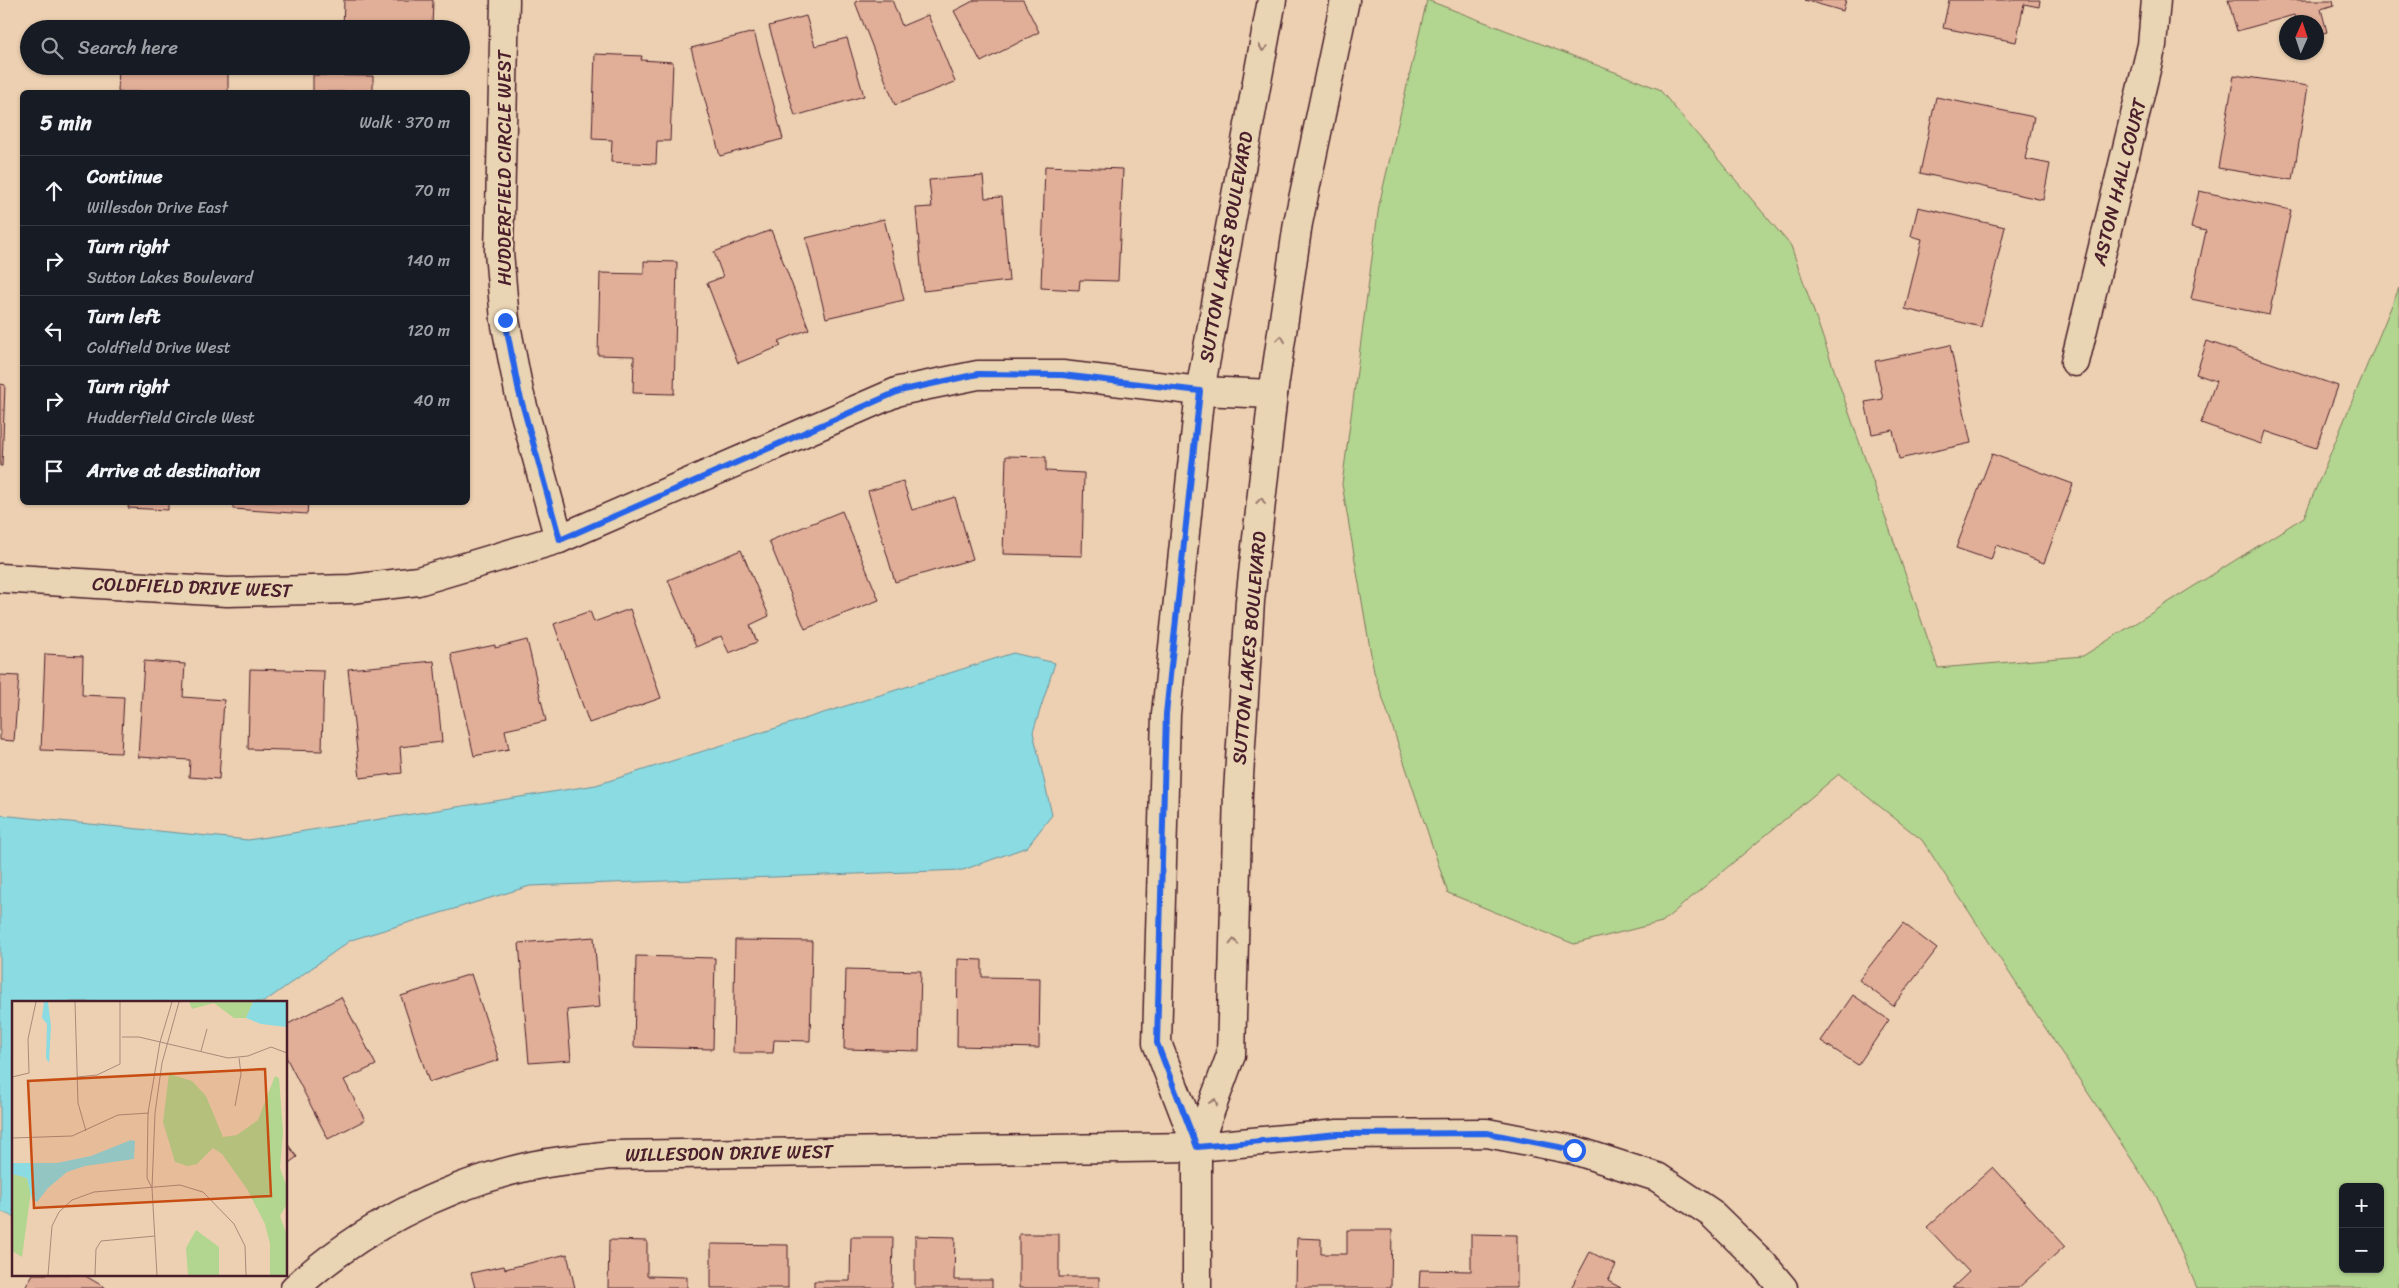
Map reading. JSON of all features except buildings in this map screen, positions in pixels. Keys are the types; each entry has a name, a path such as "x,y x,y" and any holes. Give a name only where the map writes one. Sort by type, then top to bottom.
{"street":[{"name":"HUDDERFIELD CIRCLE WEST","path":"505,0 499,252 505,320 519,392 560,540"},
{"name":"SUTTON LAKES BOULEVARD","path":"1197,1147 1157,1043 1166,714 1200,391 1272,0"},
{"name":"SUTTON LAKES BOULEVARD","path":"1197,1288 1197,1147 1231,1055 1238,792 1250,601 1273,394 1298,223 1345,0"},
{"name":"ASTON HALL COURT","path":"2075,362 2152,45 2156,0"},
{"name":"COLDFIELD DRIVE WEST","path":"0,578 226,592 351,589 418,581 560,540 899,391 978,374 1062,375 1200,391 1273,394"},
{"name":"WILLESDON DRIVE WEST","path":"295,1288 317,1268 381,1226 443,1192 523,1167 609,1155 1197,1147 1338,1134 1487,1133 1574,1150 1657,1177 1711,1213 1762,1262 1783,1288"}],"green space":[{"path":"1427,0 1659,89 1791,246 1938,668 2083,656 2304,517 2399,288 2399,1288 2197,1288 2159,1201 1922,840 1839,774 1662,922 1574,944 1448,893 1374,672 1342,484 1379,205"}],"water":[{"path":"1013,653 1055,663 1033,732 1052,815 1027,847 963,870 530,886 351,940 265,1001 12,1001 12,1216 0,1211 0,815 248,840 596,785"}],"route":[{"path":"505,320 519,392 560,540 899,391 978,374 1062,375 1200,391 1166,714 1157,1043 1197,1147 1338,1134 1487,1133 1574,1150"}]}
